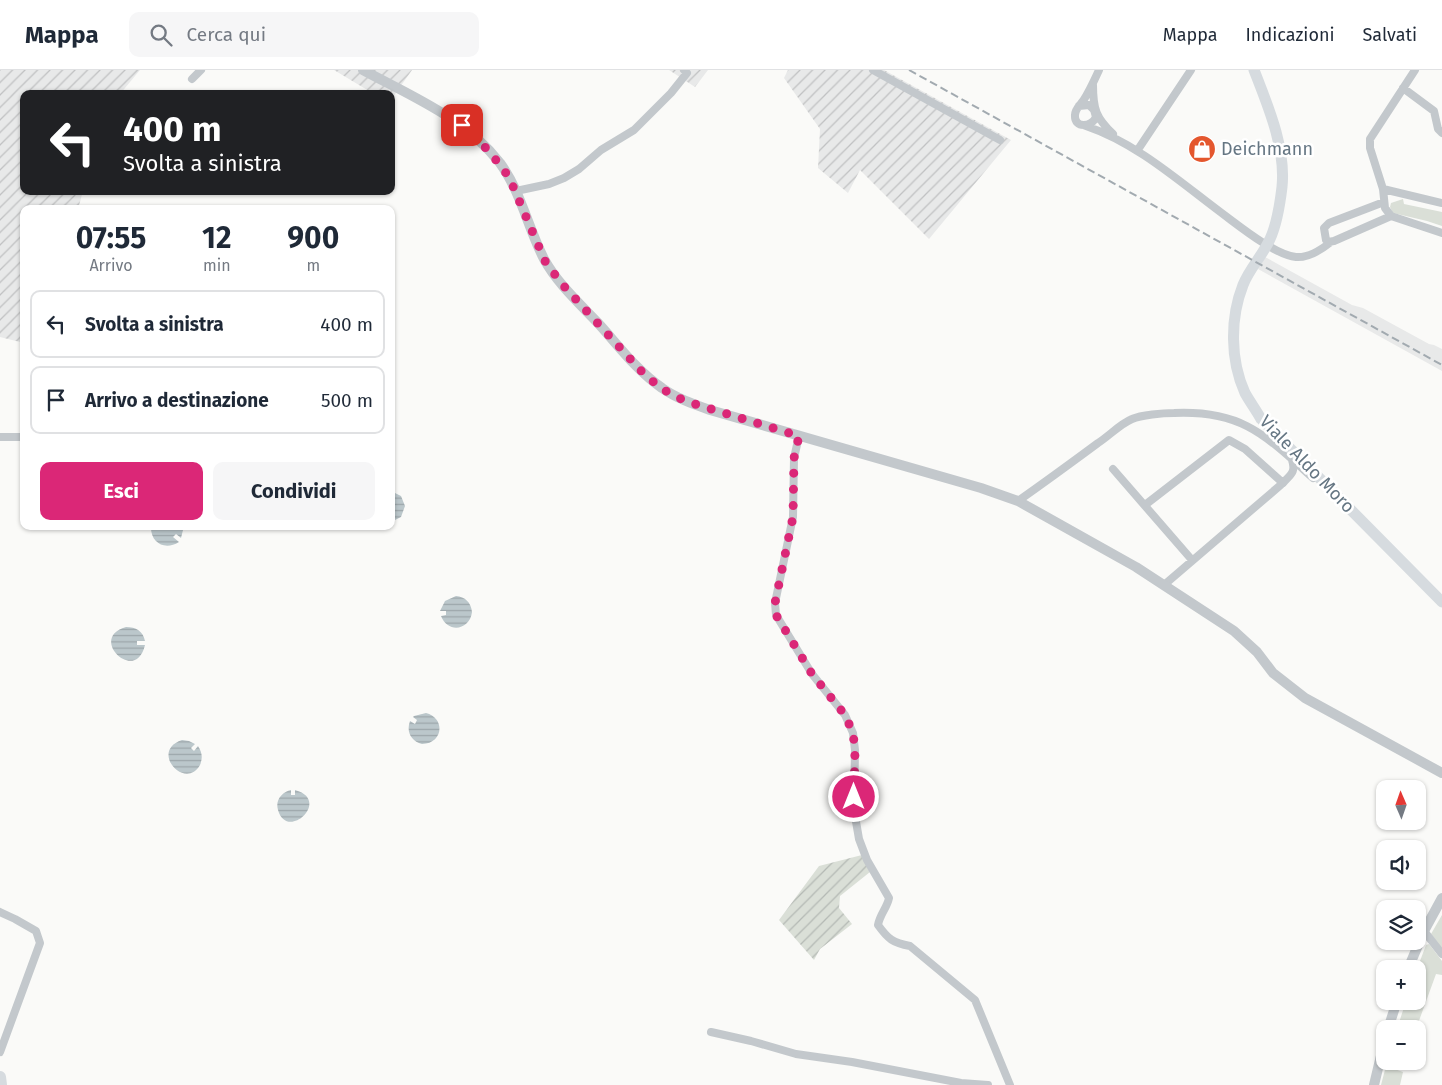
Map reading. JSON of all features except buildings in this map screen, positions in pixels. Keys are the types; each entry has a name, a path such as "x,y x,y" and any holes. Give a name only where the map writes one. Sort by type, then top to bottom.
{"highway":[{"path":"0,1077 1,1085"}],"main road":[{"name":"Viale Aldo Moro","path":"1255,74 1276,133 1281,160 1282,186 1278,211 1270,239 1243,284 1235,312 1233,338 1236,365 1240,378 1261,419 1442,602"}],"street":[{"path":"192,79 201,70"},
{"path":"363,70 437,110 462,125 478,139 499,163 516,191 545,261 561,283 644,374 662,389 685,401 981,488 1018,501 1098,545 1234,631 1257,652 1273,673 1305,698 1442,773"},
{"path":"873,70 1000,140"},
{"path":"1099,70 1088,94 1075,112 1075,118 1079,124 1116,138 1137,151 1251,235 1281,252 1297,257 1305,256 1317,252 1331,242 1391,216"},
{"path":"1137,151 1191,70"},
{"path":"1415,70 1370,139 1370,148 1383,189 1387,212 1391,216 1442,233"},
{"path":"516,191 557,181 579,169 601,150 634,130 671,93 687,71"},
{"path":"1086,126 1094,120 1096,113 1094,82"},
{"path":"1403,88 1434,111 1438,129 1442,133"},
{"path":"1080,106 1089,105 1102,124 1116,138"},
{"path":"1383,189 1442,203"},
{"path":"1331,242 1326,240 1324,236 1324,228 1329,223 1384,202"},
{"path":"1018,501 1133,418 1168,413 1190,412 1211,414 1231,419 1253,428 1270,439 1318,484 1325,484"},
{"path":"799,436 794,458 793,517 775,603 776,615 812,674 845,715 853,733 855,750 854,810 859,840 867,860 889,898 880,915 878,924 886,936 897,944 910,946 975,1000 1010,1085"},
{"path":"0,437 20,437"},
{"path":"1145,505 1229,440 1245,449 1283,483"},
{"path":"1164,585 1283,483 1292,473 1294,467 1292,460"},
{"path":"1113,469 1192,560"},
{"path":"1283,483 1296,476 1310,476"},
{"path":"1426,926 1442,898"},
{"path":"0,912 36,931 40,943 0,1052"},
{"path":"1426,933 1442,954"},
{"path":"711,1032 796,1054 852,1062 961,1083 988,1085"},
{"path":"1374,1085 1378,1070"}],"shaded area":[{"path":"0,70 140,70 123,90 20,90 20,195 82,195 79,205 20,205 20,342 0,337"},
{"path":"334,70 412,70 395,94 395,90 367,90"},
{"path":"669,70 708,70 695,87"},
{"path":"788,70 884,70 1011,140 929,239 860,170 848,193 818,168 820,129 784,78"},
{"path":"1403,199 1404,204 1442,212 1442,226 1393,213 1390,207 1391,203"},
{"path":"1265,257 1352,305 1363,308 1429,344 1442,349 1442,371 1258,269"},
{"path":"395,493 401,496 405,506 401,517 395,520"},
{"path":"151,530 183,530 181,538 176,534 173,537 179,542 169,546 159,544"},
{"path":"456,596 467,601 472,612 467,623 458,628 449,626 444,622 441,616 446,615 446,611 440,611 445,601"},
{"path":"126,627 138,630 143,635 145,641 137,641 137,645 145,645 140,656 133,661 125,660 117,655 112,648 111,640 115,633"},
{"path":"426,713 437,720 439,730 438,736 434,740 422,744 410,736 409,725 410,721 415,724 417,720 414,716"},
{"path":"182,740 195,744 191,748 194,751 198,746 202,757 200,765 194,772 186,774 179,771 169,760 169,752 173,745"},
{"path":"291,790 291,795 295,795 295,790 305,795 309,802 304,816 290,822 283,819 278,810 277,803 280,797"},
{"path":"862,855 870,872 840,896 839,908 852,924 820,949 814,960 779,920 819,866"},
{"path":"1442,915 1442,949 1431,934"},
{"path":"1429,944 1442,961 1442,975 1436,974 1426,1002 1426,960 1420,960 1424,950 1426,950 1426,945"},
{"path":"1403,1010 1423,1010 1419,1020 1400,1020"},
{"path":"1385,1070 1403,1072 1400,1085 1381,1085"}],"railway":[{"path":"909,70 1442,365"}],"place":[{"name":"Deichmann","path":"1202,149"}],"route":[{"path":"462,125 489,151 509,177 536,243 545,261 561,283 644,374 662,389 685,401 799,436 794,458 793,517 775,603 776,615 812,674 845,715 853,733 855,750 854,797"}]}
